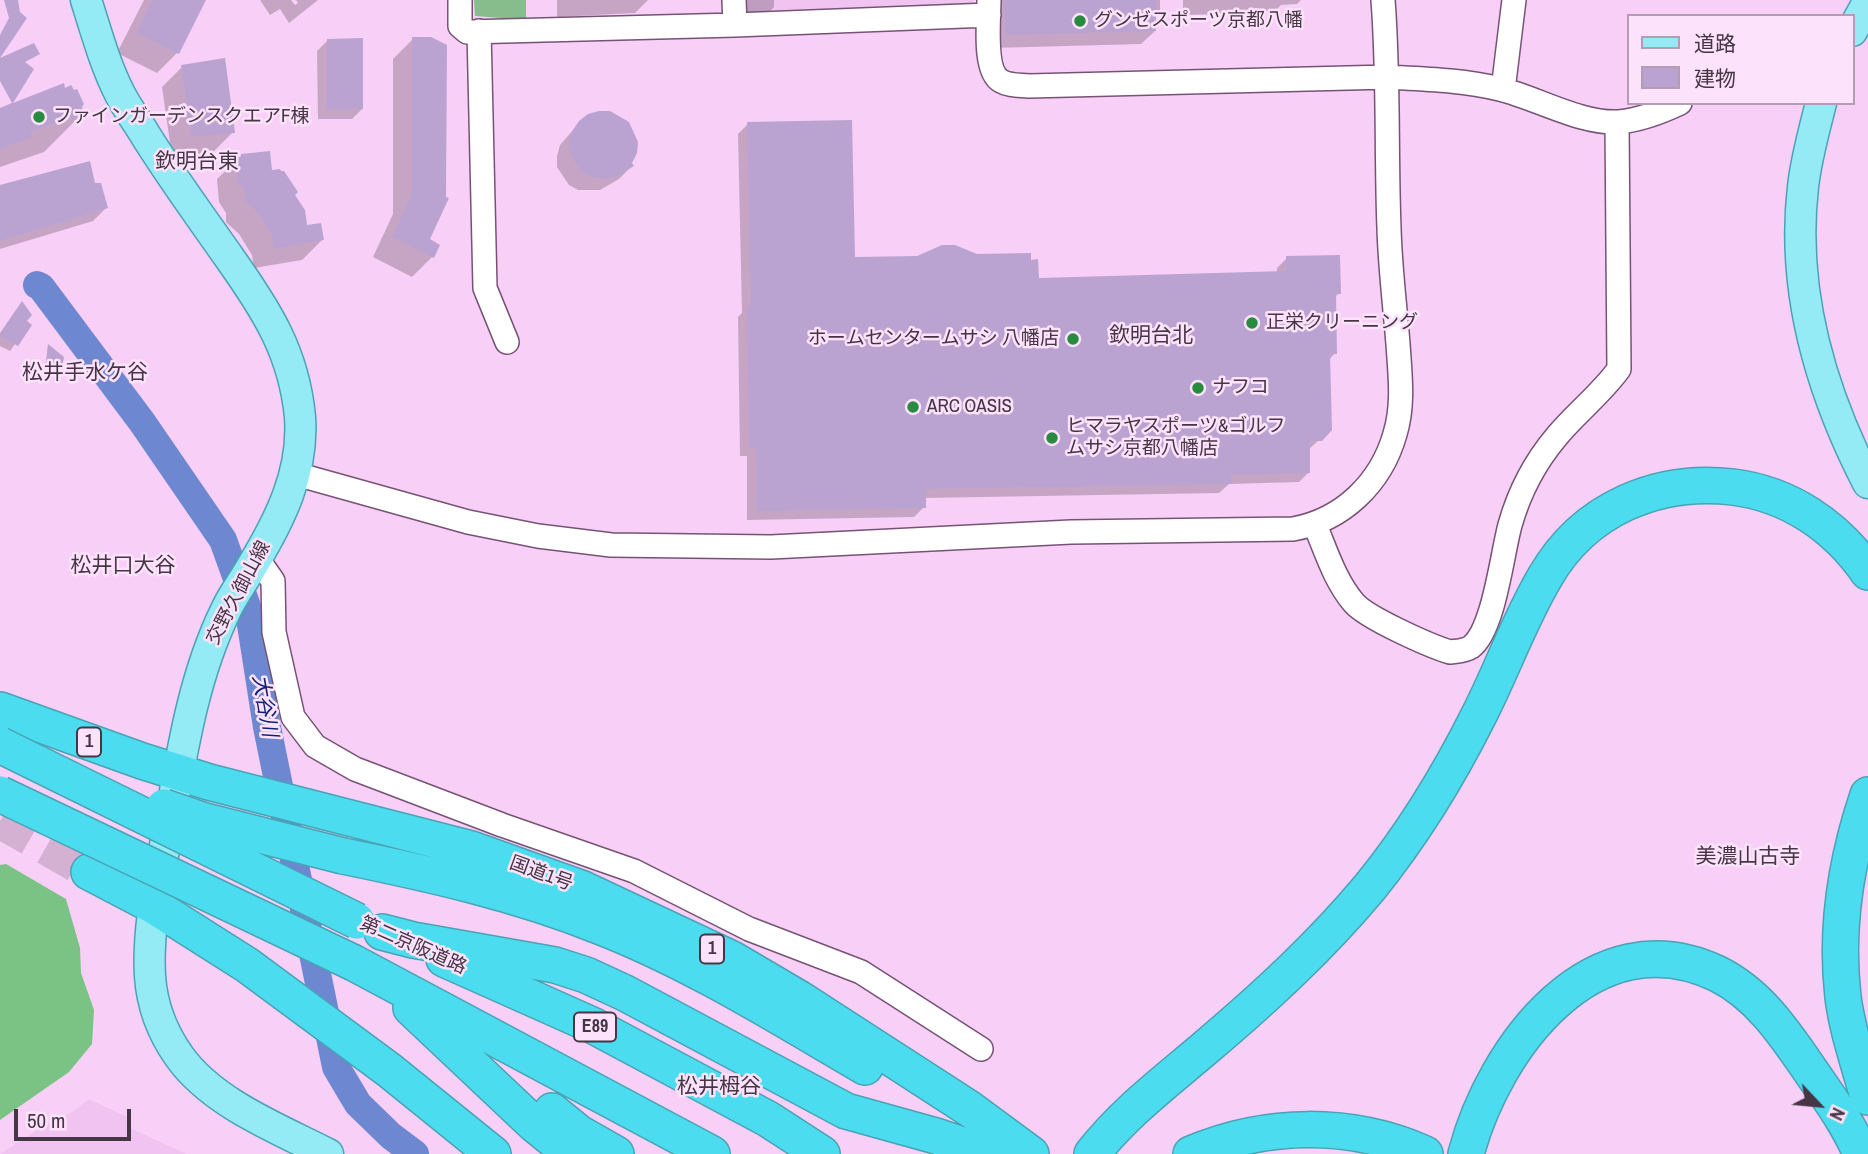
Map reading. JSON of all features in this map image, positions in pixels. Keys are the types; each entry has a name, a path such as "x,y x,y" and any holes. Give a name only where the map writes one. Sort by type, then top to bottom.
{"highway":[{"path":"1100,1144 1138,1104 1264,997 1311,952 1393,859 1455,762 1546,575 1572,541 1602,515 1638,496 1677,487 1713,485 1746,489 1782,500 1817,518 1845,541 1868,572"},
{"name":"国道1号","path":"0,710 179,772 471,849 583,889 732,959 800,999 971,1109 1031,1154"},
{"path":"0,738 102,784 205,821 484,887 600,926 684,965 865,1066 970,1132 998,1154"},
{"name":"第二京阪道路","path":"0,745 370,926 592,1025 768,1119 822,1154"},
{"name":"第二京阪道路","path":"0,794 354,963 712,1154"},
{"path":"1868,795 1850,857 1842,906 1840,951 1843,999 1868,1097"},
{"path":"0,818 232,906"},
{"path":"89,872 154,906 247,965 375,1059 493,1154"},
{"path":"370,926 413,940 555,965 586,975 625,993 837,1107 989,1154"},
{"path":"1466,1154 1493,1084 1539,1016 1576,985 1595,974 1616,966 1656,960 1676,961 1708,970 1740,987 1759,1003 1820,1084 1849,1128 1861,1154"},
{"path":"390,983 404,1001 570,1154"},
{"path":"423,1000 443,1023 579,1133 615,1154"},
{"path":"1191,1154 1244,1136 1290,1129 1355,1133 1426,1154"}],"main road":[{"name":"交野久御山線","path":"86,0 120,94 157,154 268,313 283,344 295,382 300,420 296,474 282,512 231,600 208,651 184,742 150,941 150,979 155,1010 165,1034 195,1076 263,1121 328,1154"},
{"path":"1854,27 1868,2"},
{"path":"1820,105 1803,188 1804,299 1814,343 1838,419 1868,483"}],"street":[{"path":"460,0 460,26 467,32 735,25 989,8 990,66 994,76 1004,84 1029,86 1388,77 1458,82 1503,90 1576,114 1616,122 1646,116 1675,105"},
{"path":"734,0 735,25"},
{"path":"296,474 468,522 538,536 611,545 771,547 1070,532 1293,530 1315,525 1338,513 1365,489 1388,455 1400,416 1401,385 1389,229 1388,77 1383,0"},
{"path":"1503,90 1514,0"},
{"path":"479,31 485,288 507,342"},
{"path":"1315,525 1342,586 1356,605 1440,649 1463,651 1478,640 1495,596 1510,525 1524,487 1538,461 1557,436 1619,369 1616,122"},
{"path":"254,564 273,581 274,632 293,717 315,746 355,769 634,872 749,929 861,972 982,1049"}],"shaded area":[{"path":"741,0 974,0 968,7 750,16 741,8"},
{"path":"89,1099 131,1119 128,1127 186,1154 0,1154 42,1127 74,1111"}],"green space":[{"path":"474,0 526,0 526,20 475,16"},
{"path":"6,864 66,899 80,948 81,973 94,1010 92,1044 69,1072 0,1120 0,865"}],"building":[{"path":"4,0 18,0 20,12 27,18 0,58 0,35 9,18"},
{"path":"152,0 206,0 179,54 136,33"},
{"name":"グンゼスポーツ京都八幡","path":"1004,0 1156,0 1156,31 1005,35"},
{"path":"412,37 431,37 447,45 446,197 449,198 430,239 440,245 434,258 392,237 412,193"},
{"path":"363,38 363,109 327,110 327,39"},
{"name":"ファインガーデンスクエアF棟","path":"34,43 40,54 25,62 34,69 13,103 64,83 65,88 71,85 74,90 77,89 84,104 84,114 31,131 32,137 0,149 0,108 12,103 0,81 0,58"},
{"path":"225,58 235,133 191,137 181,65"},
{"path":"610,111 629,122 638,142 632,163 634,166 615,177 604,179 582,172 570,153 569,141 579,121 588,114"},
{"path":"852,120 855,257 917,256 942,245 955,245 977,254 1031,253 1031,260 1038,259 1039,278 1286,271 1286,256 1340,255 1341,294 1336,294 1337,354 1330,354 1332,430 1322,441 1310,441 1310,473 1231,475 1231,484 926,489 926,508 757,511 756,447 749,447 747,306 751,305 747,122"},
{"path":"270,151 272,170 284,171 298,192 295,195 305,210 307,225 321,223 324,240 274,249 272,235 259,214 245,201 245,192 238,181 236,157"},
{"path":"90,161 95,183 101,183 108,208 0,241 0,185"},
{"path":"22,301 32,315 27,321 32,325 18,346 0,334"},
{"path":"48,344 64,357 62,367 46,366"}],"waterway":[{"name":"大谷川","path":"37,285 142,422 223,540 249,612 267,727 336,1067 358,1104 391,1136 415,1154"}],"tunnel":[{"path":"0,821 89,872"}],"place":[{"name":"グンゼスポーツ京都八幡","path":"1080,21"},
{"name":"ファインガーデンスクエアF棟","path":"39,117"},
{"name":"正栄クリーニング","path":"1252,323"},
{"name":"ホームセンタームサシ 八幡店","path":"1073,339"},
{"name":"ナフコ","path":"1198,388"},
{"name":"ARC OASIS","path":"913,407"},
{"name":"ヒマラヤスポーツ&ゴルフ ムサシ京都八幡店","path":"1052,438"}],"district":[{"name":"欽明台東","path":"197,162"},
{"name":"欽明台北","path":"1151,336"},
{"name":"松井手水ケ谷","path":"85,373"},
{"name":"松井口大谷","path":"123,566"},
{"name":"美濃山古寺","path":"1748,857"},
{"name":"松井栂谷","path":"719,1087"}]}
